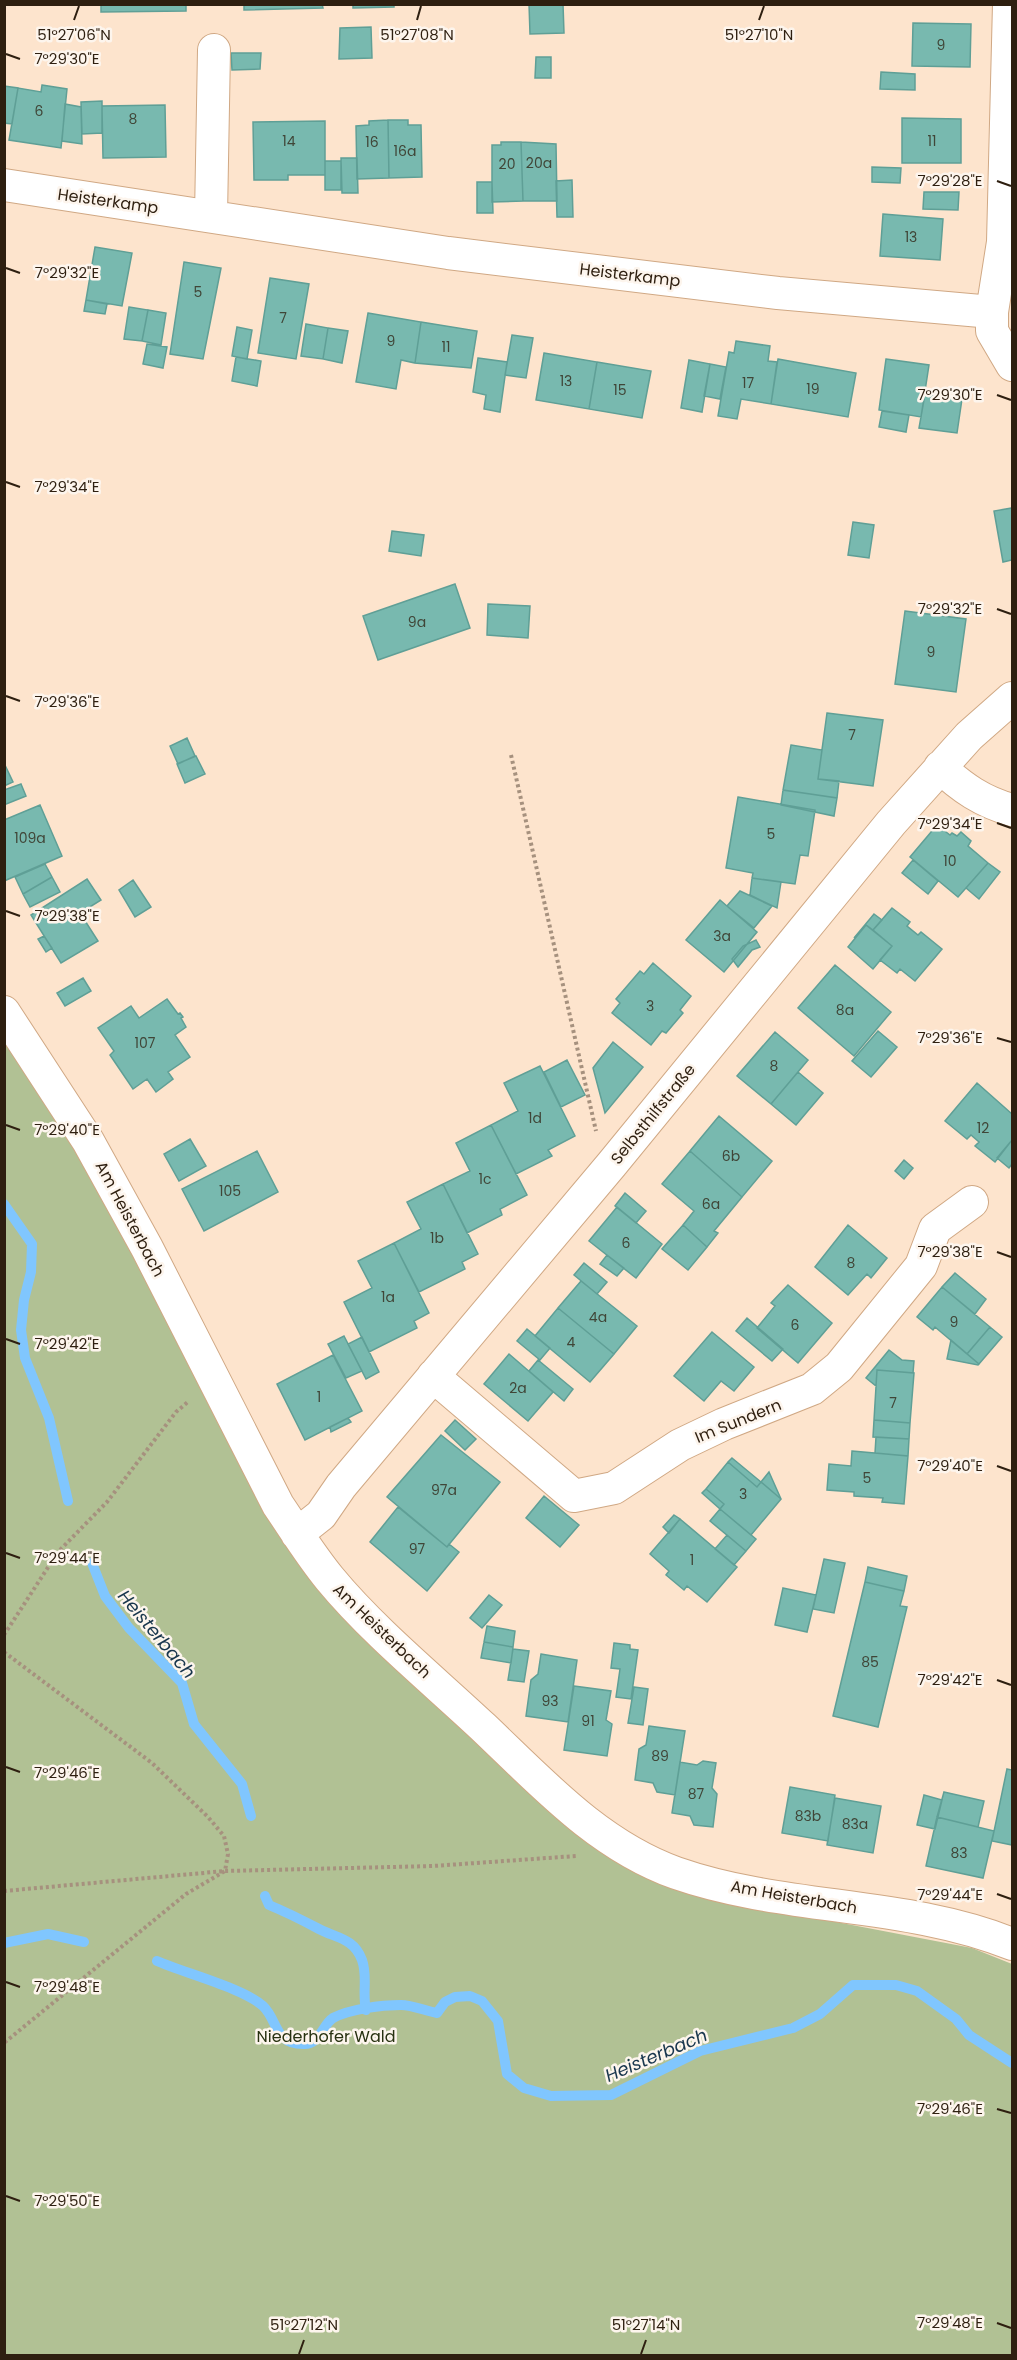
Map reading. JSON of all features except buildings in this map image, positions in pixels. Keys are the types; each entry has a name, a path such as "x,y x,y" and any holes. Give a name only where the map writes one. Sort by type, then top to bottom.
{"street":[{"path":"1009,4 1004,242 992,312 993,331 1012,365"},
{"path":"212,216 214,50"},
{"name":"Heisterkamp","path":"4,185 460,255 778,293 992,312"},
{"name":"Selbsthilfstraße","path":"297,1534 321,1515 341,1486 612,1164 891,823 969,736 1012,698"},
{"path":"940,767 960,786 991,804 1012,810"},
{"name":"Am Heisterbach","path":"4,1012 88,1141 147,1248 278,1506 297,1534 330,1580 378,1628 579,1816 615,1844 676,1873 710,1882 962,1927 1012,1944"},
{"name":"Im Sundern","path":"433,1376 574,1496 614,1488 689,1441 724,1424 812,1389 839,1367 921,1266 934,1229 972,1202"}],"path":[{"path":"511,755 598,1140 612,1164"},
{"path":"4,1635 58,1552 107,1502 177,1412 213,1381"},
{"path":"4,1652 152,1763 208,1817 224,1836 228,1854 225,1871 186,1894 4,2043"},
{"path":"4,1890 225,1871 433,1866 587,1856 615,1844"}],"green space":[{"name":"Niederhofer Wald","path":"4,1030 102,1188 273,1527 345,1615 618,1860 655,1882 695,1895 972,1948 1012,1964 1012,2355 5,2355"}],"waterway":[{"name":"Heisterbach","path":"4,1204 32,1244 31,1272 24,1300 21,1330 25,1358 49,1418 68,1501"},
{"name":"Heisterbach","path":"92,1563 105,1596 129,1628 182,1683 194,1724 242,1784 251,1816"},
{"name":"Heisterbach","path":"265,1896 269,1905 344,1940 354,1947 364,1966 366,2010"},
{"path":"4,1943 48,1934 84,1942"},
{"name":"Heisterbach","path":"157,1961 254,1999 268,2012 282,2036 294,2043 303,2044 313,2041 329,2021 348,2012 401,2005 437,2013 445,2002 455,1997 470,1996 482,2001 498,2021 507,2074 524,2088 551,2096 611,2095 700,2051 793,2028 820,2014 853,1985 896,1985 917,1991 956,2019 969,2035 1012,2063"}]}
